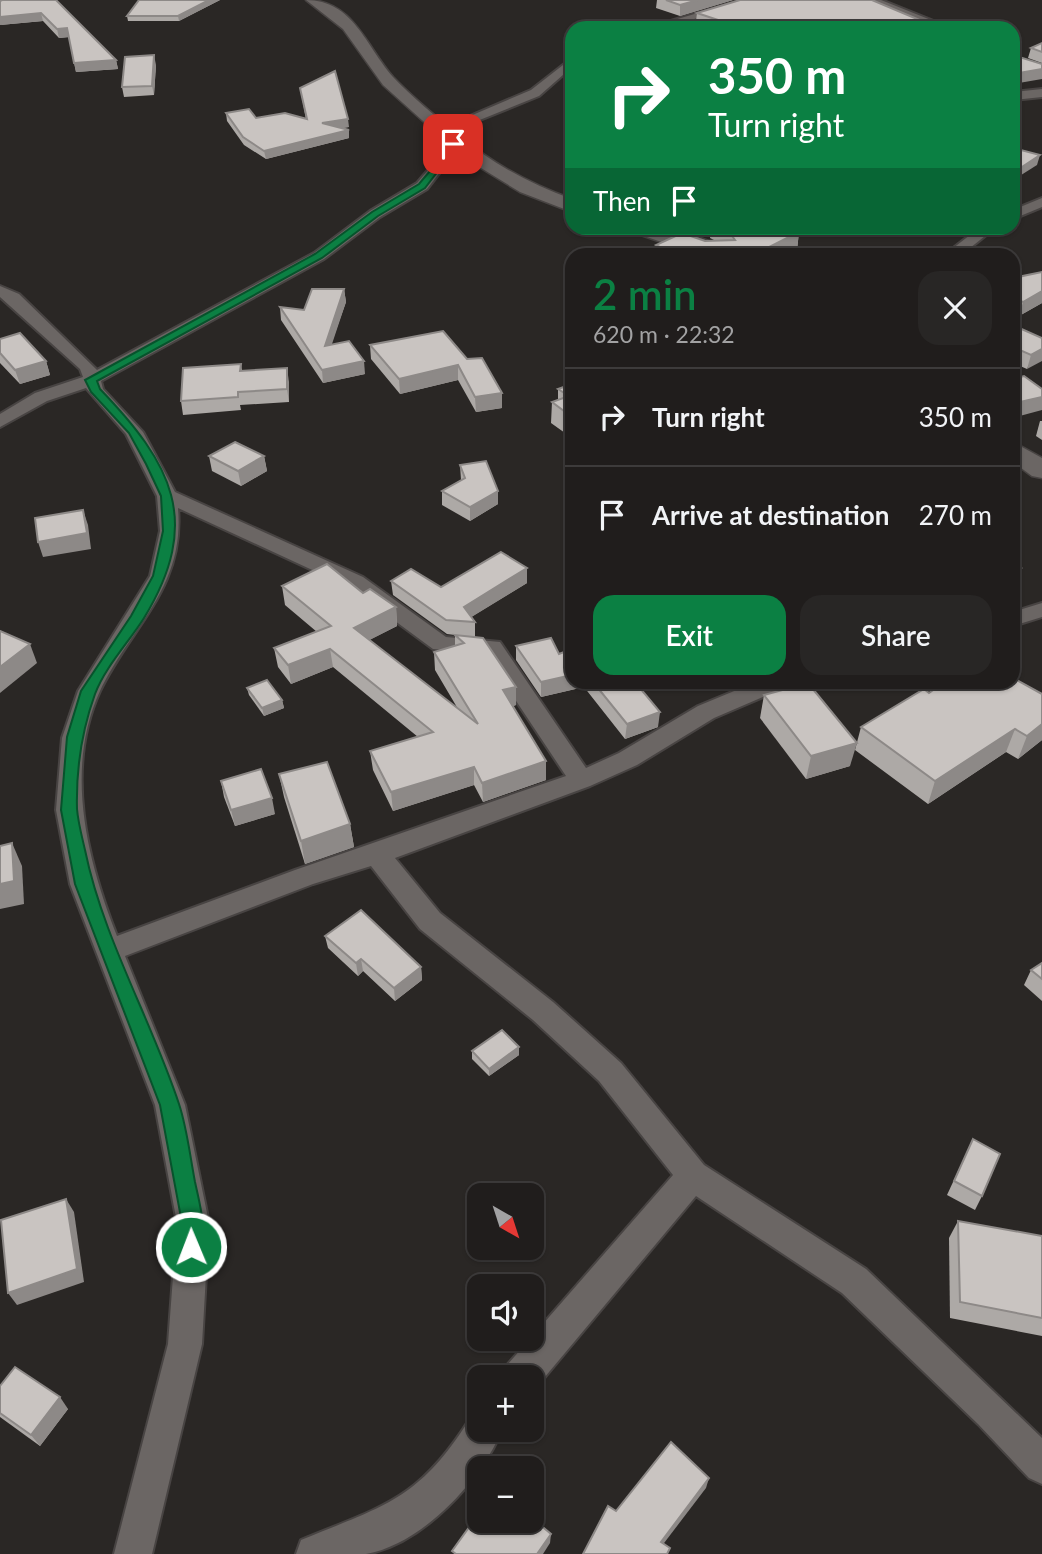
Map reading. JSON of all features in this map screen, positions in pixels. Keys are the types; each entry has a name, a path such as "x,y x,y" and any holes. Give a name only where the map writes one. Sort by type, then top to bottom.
{"street":[{"path":"313,0 341,17 357,31 385,76 447,138 519,185 565,203"},
{"path":"677,21 753,0"},
{"path":"872,0 928,21"},
{"path":"0,422 41,397 91,380 319,256 375,214 422,186 434,171 438,155 447,138 535,93 565,68"},
{"path":"555,77 565,78"},
{"path":"1020,95 1042,93"},
{"path":"1020,212 1042,202"},
{"path":"660,235 698,248"},
{"path":"961,248 978,235"},
{"path":"0,290 13,297 82,360 91,372 94,390 134,432 167,496 170,531 160,576 138,616 89,691 74,737 69,810 83,884 170,1105 192,1223 185,1344 132,1554"},
{"path":"1020,455 1042,470"},
{"path":"167,496 356,582 441,644 492,648 582,780"},
{"path":"1020,617 1042,610"},
{"path":"110,950 304,877 377,855 582,780 628,759 706,712 761,689"},
{"path":"377,855 430,922 544,1011 610,1072 693,1176 854,1281 991,1411 1042,1465"},
{"path":"531,1365 693,1176"},
{"path":"316,1554 377,1531 421,1507 448,1483 476,1442"}],"building":[{"path":"2,0 56,0 116,60 74,63 67,28 57,29 41,13 0,17"},
{"path":"139,0 209,0 178,16 127,16"},
{"path":"666,0 698,0 680,5"},
{"path":"740,0 872,0 922,21 721,21 697,13"},
{"path":"1042,43 1042,52 1031,48"},
{"path":"154,55 152,86 122,87 125,57"},
{"path":"1020,57 1042,64 1042,69 1020,73"},
{"path":"335,71 348,119 322,123 349,130 264,151 243,137 226,113 249,109 256,118 285,113 307,119 300,88"},
{"path":"1020,150 1040,155 1020,168"},
{"path":"678,235 688,235 705,241 735,240 731,235 793,235 767,248 661,248 656,245"},
{"path":"1042,272 1042,291 1023,302 1020,301 1020,277"},
{"path":"312,289 344,289 325,346 349,341 364,361 322,370 280,307 304,310"},
{"path":"1020,328 1042,338 1042,349 1031,355 1020,350"},
{"path":"443,331 467,359 482,358 502,393 475,397 458,365 399,379 370,345"},
{"path":"20,333 46,361 15,370 0,353 0,339"},
{"path":"241,364 240,371 287,368 287,389 238,392 238,397 181,401 183,368"},
{"path":"1024,376 1042,389 1042,397 1020,402 1020,377"},
{"path":"565,397 565,412 552,402"},
{"path":"235,442 264,456 238,471 209,456"},
{"path":"486,461 498,491 470,507 442,491 465,478 460,465"},
{"path":"83,510 87,533 38,542 35,518"},
{"path":"501,552 527,568 464,607 475,622 446,620 391,581 411,569 441,587"},
{"path":"327,564 363,593 370,589 396,607 354,628 478,724 434,652 464,643 455,635 483,638 516,687 503,690 546,761 482,783 474,767 391,792 370,751 433,732 330,649 288,665 274,648 331,626 282,586"},
{"path":"0,631 30,644 0,667"},
{"path":"551,638 559,654 565,652 565,677 541,682 516,646"},
{"path":"267,680 282,700 262,708 247,688"},
{"path":"1020,682 1042,694 1042,724 1027,736 1015,729 935,781 861,727 924,689 929,693 934,689 1020,689"},
{"path":"599,689 641,689 660,712 627,724"},
{"path":"786,689 813,689 857,743 811,756 764,695"},
{"path":"327,762 350,824 301,841 279,774"},
{"path":"261,769 272,798 231,810 221,781"},
{"path":"12,843 14,881 0,884 0,846"},
{"path":"361,910 421,967 394,988 361,959 356,963 325,936"},
{"path":"1042,963 1042,979 1031,970"},
{"path":"502,1030 519,1047 489,1069 472,1051"},
{"path":"973,1139 1000,1154 982,1196 954,1181"},
{"path":"66,1199 77,1269 8,1293 1,1220"},
{"path":"958,1221 1042,1236 1042,1318 960,1302"},
{"path":"15,1367 60,1397 31,1435 0,1413 0,1386"},
{"path":"671,1442 709,1478 661,1542 670,1548 667,1554 583,1554 608,1506 616,1511"},
{"path":"544,1528 551,1534 537,1554 456,1554 452,1551 467,1530 467,1533 544,1533"}],"route":[{"path":"191,1247 192,1223 170,1105 83,884 69,810 74,737 89,691 138,616 160,576 170,531 167,496 152,464 134,432 94,390 91,380 319,256 375,214 422,186 434,171 438,155 453,144"}]}
